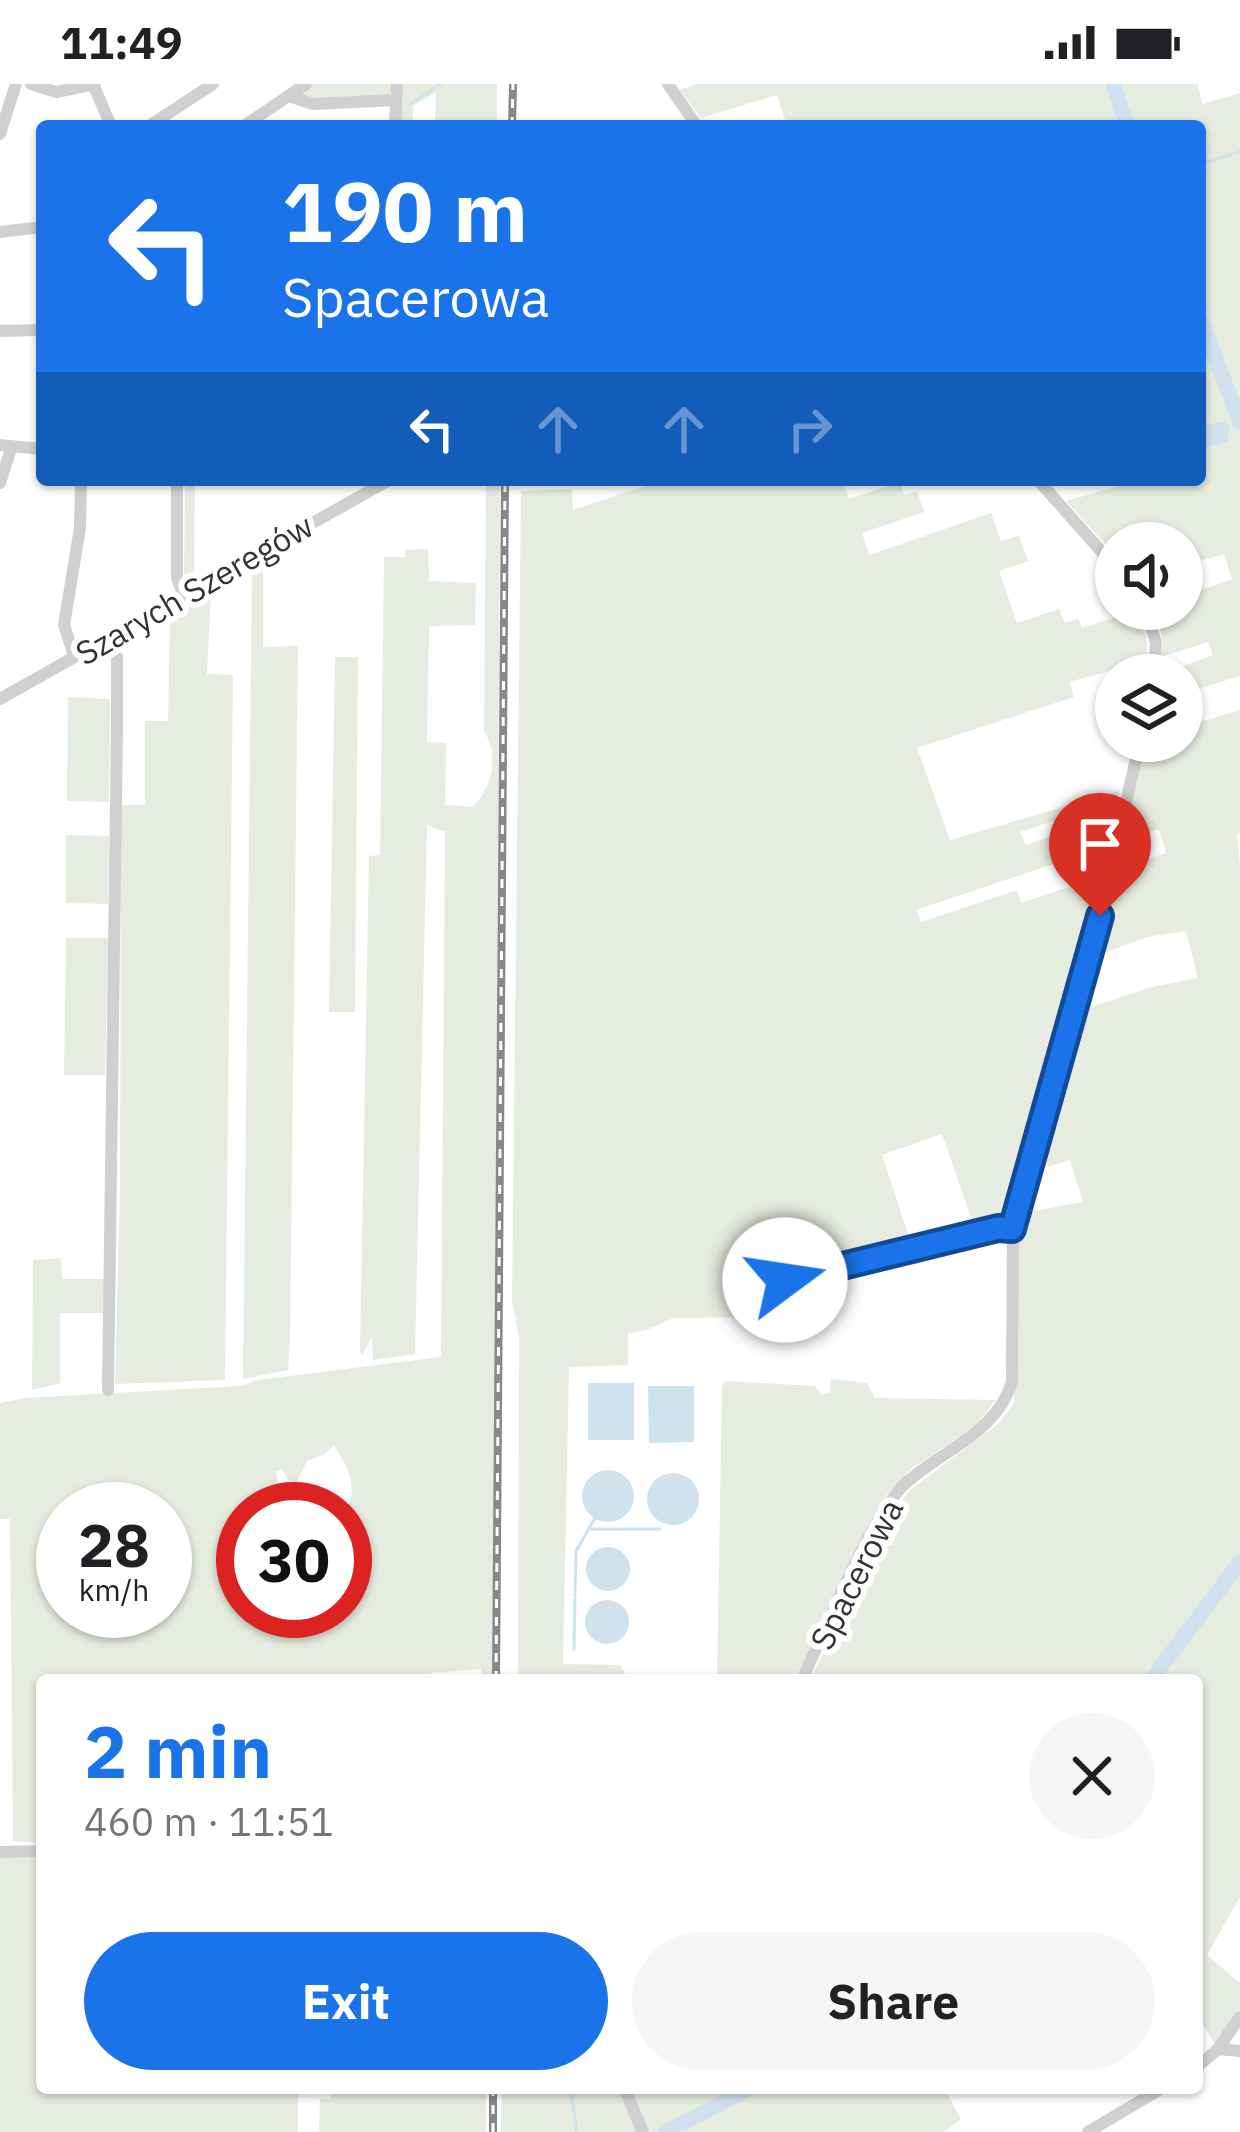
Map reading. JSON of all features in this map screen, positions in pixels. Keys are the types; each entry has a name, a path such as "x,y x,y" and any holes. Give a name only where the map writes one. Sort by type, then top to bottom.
{"street":[{"path":"1,130 16,84"},
{"path":"31,84 56,92 94,84 109,120"},
{"path":"158,120 213,84"},
{"path":"253,120 306,84"},
{"path":"395,120 397,84"},
{"path":"668,84 693,120"},
{"path":"289,96 314,104 396,100"},
{"path":"0,232 36,228"},
{"path":"0,331 36,330"},
{"path":"0,483 6,447 36,449"},
{"path":"74,656 64,625 80,528 81,486"},
{"path":"177,486 177,578 183,594"},
{"name":"Szarych Szeregów","path":"0,699 378,486"},
{"path":"1043,486 1095,544"},
{"path":"108,1390 117,680 112,635"},
{"name":"Spacerowa","path":"805,1674 894,1495 994,1418 1008,1397 1012,1382 1012,1229 1100,916 1135,762"},
{"path":"741,1291 998,1228 1012,1229"},
{"path":"0,1852 36,1851"},
{"path":"1203,2062 1240,2017"},
{"path":"1218,2049 1240,2050"},
{"path":"627,2094 643,2132"},
{"path":"1088,2132 1152,2094"}],"shaded area":[{"path":"313,84 393,84 387,96 314,100 300,95"},
{"path":"400,84 497,84 497,120 435,120 436,92 413,106 413,120 399,120"},
{"path":"697,84 1198,84 1202,104 1240,93 1240,676 1203,687 1203,659 1213,655 1208,642 1161,654 1160,630 1203,630 1203,589 1232,579 1224,554 1203,560 1203,522 1095,522 1095,533 1066,501 1118,486 1206,486 1206,448 1227,441 1224,421 1206,425 1206,120 785,120 777,95 701,118 680,90"},
{"path":"185,486 195,486 194,580 184,573"},
{"path":"486,486 500,486 493,1674 481,1674 481,1669 431,1674 36,1674 36,1843 13,1841 10,1519 0,1519 0,1403 240,1386 441,1357 445,832 427,825 415,1354 373,1360 372,1336 362,1356 360,1351 369,856 380,855 384,557 405,557 405,550 428,549 429,581 476,583 475,625 429,626 427,742 446,743 445,805 473,807 492,770 484,731"},
{"path":"645,486 844,486 849,499 901,486 904,495 917,491 924,512 862,533 869,555 991,513 1001,541 1019,536 1028,561 999,571 1017,623 1059,609 1065,623 1078,619 1082,628 1095,624 1095,630 1144,630 1147,647 1146,654 1095,654 1095,675 1069,682 1074,697 917,748 950,840 1119,791 1117,800 1020,832 1026,845 1114,814 1107,846 916,910 921,922 1017,890 1021,903 1102,876 1011,1205 999,1217 974,1226 942,1134 882,1155 911,1243 741,1293 757,1294 761,1317 673,1318 628,1333 628,1365 569,1367 563,1664 620,1665 625,1674 518,1674 519,1336 512,1301 521,491 572,489 573,510"},
{"path":"263,564 263,647 298,646 290,1340 288,1370 243,1379 252,570"},
{"path":"211,593 207,674 233,675 225,1380 115,1384 121,805 145,805 145,721 168,721 170,615"},
{"path":"335,657 358,657 355,1012 329,1012"},
{"path":"68,697 110,699 109,802 67,801"},
{"path":"1240,710 1240,1897 1207,1955 1240,1983 1240,2009 1215,2044 1203,2024 1203,1674 813,1674 890,1516 909,1491 999,1423 1014,1403 1019,1227 1038,1167 1028,1212 1083,1202 1070,1160 1048,1167 1043,1153 1083,1010 1152,987 1198,978 1186,931 1147,937 1096,956 1118,869 1166,853 1159,829 1122,841 1141,762 1203,762 1203,721"},
{"path":"66,835 109,836 108,904 66,903"},
{"path":"66,938 108,938 105,1075 64,1075"},
{"path":"61,1258 62,1279 104,1279 103,1313 60,1313 60,1383 32,1390 33,1260"},
{"path":"831,1379 867,1383 875,1398 996,1400 975,1426 911,1469 886,1495 800,1674 717,1674 722,1387 725,1381 815,1386 821,1395 830,1392"},
{"path":"36,1855 36,2094 298,2094 298,2132 0,2132 0,1858"},
{"path":"331,2094 486,2094 486,2132 319,2132 320,2099 331,2099"},
{"path":"502,2094 622,2094 639,2132 501,2132"},
{"path":"633,2094 947,2094 961,2119 944,2132 649,2132"}],"water":[{"path":"1224,421 1229,425 1228,441 1206,448 1206,425"},
{"path":"588,1383 634,1383 634,1440 588,1440"},
{"path":"648,1386 694,1386 694,1442 649,1443"},
{"path":"608,1470 626,1478 634,1496 626,1514 608,1522 590,1514 582,1496 590,1478"},
{"path":"673,1473 691,1481 699,1499 691,1517 673,1525 655,1517 647,1499 655,1481"},
{"path":"608,1547 624,1553 630,1569 624,1585 608,1591 592,1585 586,1569 592,1553"},
{"path":"607,1600 622,1607 629,1622 622,1637 607,1644 592,1637 585,1622 592,1607"}],"waterway":[{"path":"410,104 441,84"},
{"path":"1113,84 1125,120"},
{"path":"1206,162 1240,152"},
{"path":"1206,334 1240,422"},
{"path":"575,1596 576,1551 595,1518"},
{"path":"589,1529 640,1529"},
{"path":"642,1529 660,1529"},
{"path":"1156,1674 1240,1562"},
{"path":"574,1649 575,1599"},
{"path":"571,2094 577,2132"},
{"path":"666,2132 739,2094"}],"railway":[{"path":"512,120 513,84"},
{"path":"496,1674 505,486"},
{"path":"493,2094 493,2132"}],"route":[{"path":"785,1280 998,1228 1012,1229 1100,916"}]}
